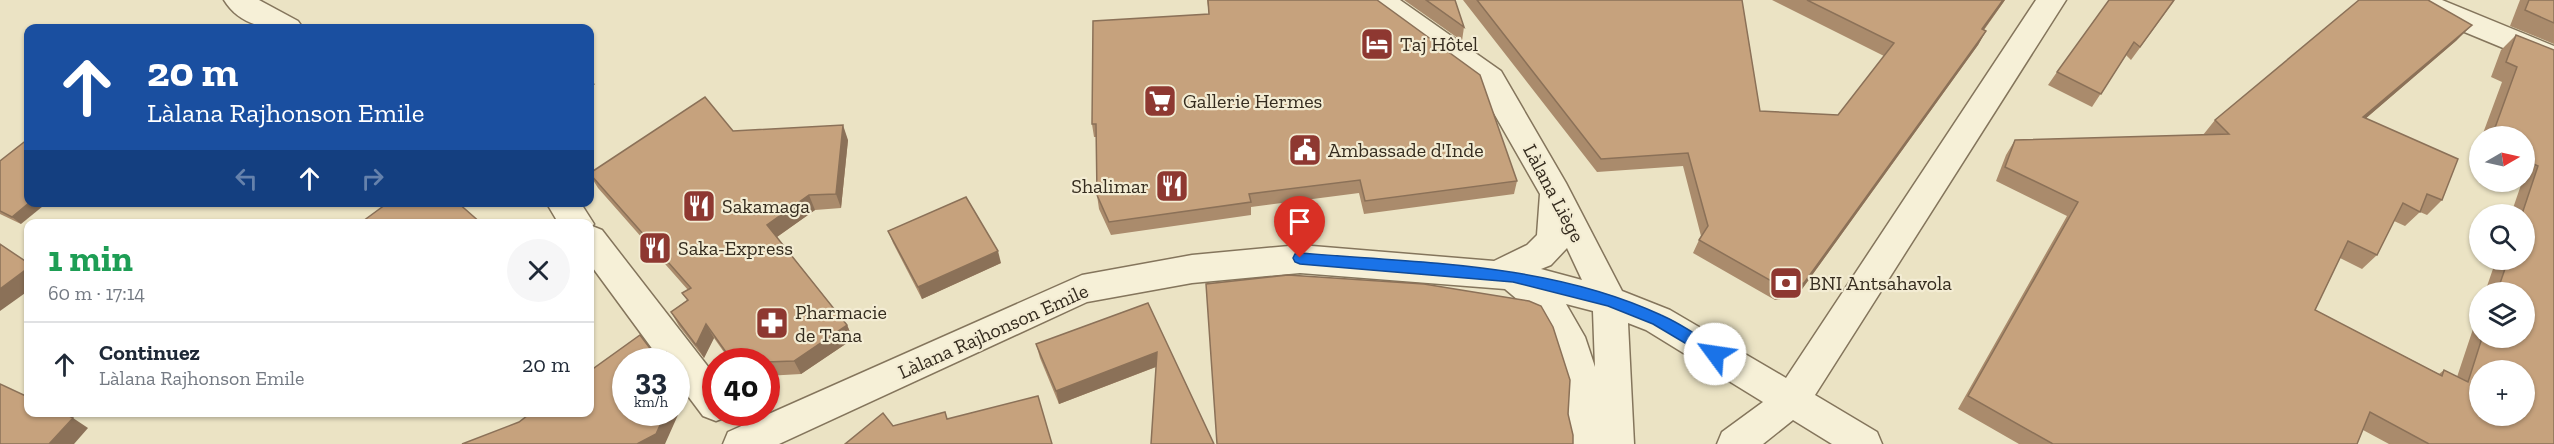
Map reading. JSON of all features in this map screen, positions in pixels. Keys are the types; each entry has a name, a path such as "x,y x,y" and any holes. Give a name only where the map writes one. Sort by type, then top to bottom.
{"street":[{"name":"Làlana Liège","path":"1380,0 1491,79 1555,192 1610,301 1616,444"},
{"path":"1735,444 1791,401 2051,0"},
{"path":"2414,0 2554,58"},
{"path":"243,13 276,24"},
{"path":"1555,192 1554,240 1539,255 1504,276 1550,307 1567,338 1586,393 1587,444"},
{"path":"594,244 702,387"},
{"name":"Làlana Rajhonson Emile","path":"743,443 1082,289 1192,269 1300,258 1504,276 1610,301 1658,320 1864,444"},
{"path":"731,426 743,443"}],"building":[{"path":"1208,0 1377,0 1480,75 1517,181 1365,201 1360,180 1249,194 1251,202 1109,222 1097,195 1096,124 1092,124 1093,21 1209,14"},
{"path":"1426,0 1455,0 1464,27"},
{"path":"1477,0 1742,0 1760,111 1838,115 1894,43 1807,0 2003,0 1982,29 1986,31 1804,283 1782,287 1699,240 1708,226 1688,153 1601,159"},
{"path":"2109,0 2174,0 2140,47 2134,42 2101,94 2057,72"},
{"path":"2359,0 2428,0 2472,25 2363,117 2458,159 2442,200 2427,194 2420,212 2403,203 2377,255 2348,241 2315,310 2442,376 2444,370 2468,382 2469,379 2469,426 2535,426 2535,360 2475,360 2479,348 2535,348 2535,282 2500,282 2505,270 2535,270 2535,204 2525,204 2529,192 2535,192 2535,175 2538,166 2535,165 2535,126 2496,126 2517,67 2506,62 2516,35 2554,50 2554,444 2429,444 2370,412 2357,444 2053,444 1968,396 2078,202 2005,167 2015,140 2229,134 2215,120"},
{"path":"2529,0 2554,0 2554,23 2525,10"},
{"path":"705,97 733,131 843,125 836,194 809,195 767,225 847,325 794,361 780,362 780,348 723,348 706,324 696,345 671,312 688,300 682,293 691,288 594,179 594,170"},
{"path":"24,142 24,207 12,217 0,211 0,161"},
{"path":"966,197 998,251 918,287 888,231"},
{"path":"382,207 463,207 476,219 366,219"},
{"path":"0,244 24,260 24,271 0,289"},
{"path":"1288,275 1424,284 1529,301 1541,306 1553,327 1570,380 1568,414 1573,444 1217,444 1206,284"},
{"path":"1148,303 1214,444 1151,444 1157,352 1056,391 1036,344"},
{"path":"640,335 650,348 622,348"},
{"path":"612,355 612,426 660,426 656,434 637,444 462,444 519,422 526,417 594,417 594,368"},
{"path":"0,384 24,395 24,417 73,418 49,444 0,444"},
{"path":"1038,396 1052,444 845,444 883,413 893,426 945,412 947,419"}],"place":[{"name":"Taj Hôtel","path":"1377,44"},
{"name":"Gallerie Hermes","path":"1160,101"},
{"name":"Ambassade d'Inde","path":"1305,150"},
{"name":"Shalimar","path":"1172,186"},
{"name":"Sakamaga","path":"699,206"},
{"name":"Saka-Express","path":"655,248"},
{"name":"BNI Antsahavola","path":"1786,283"},
{"name":"Pharmacie de Tana","path":"772,323"}],"route":[{"path":"1300,258 1513,276 1610,301 1658,320 1715,354"}]}
